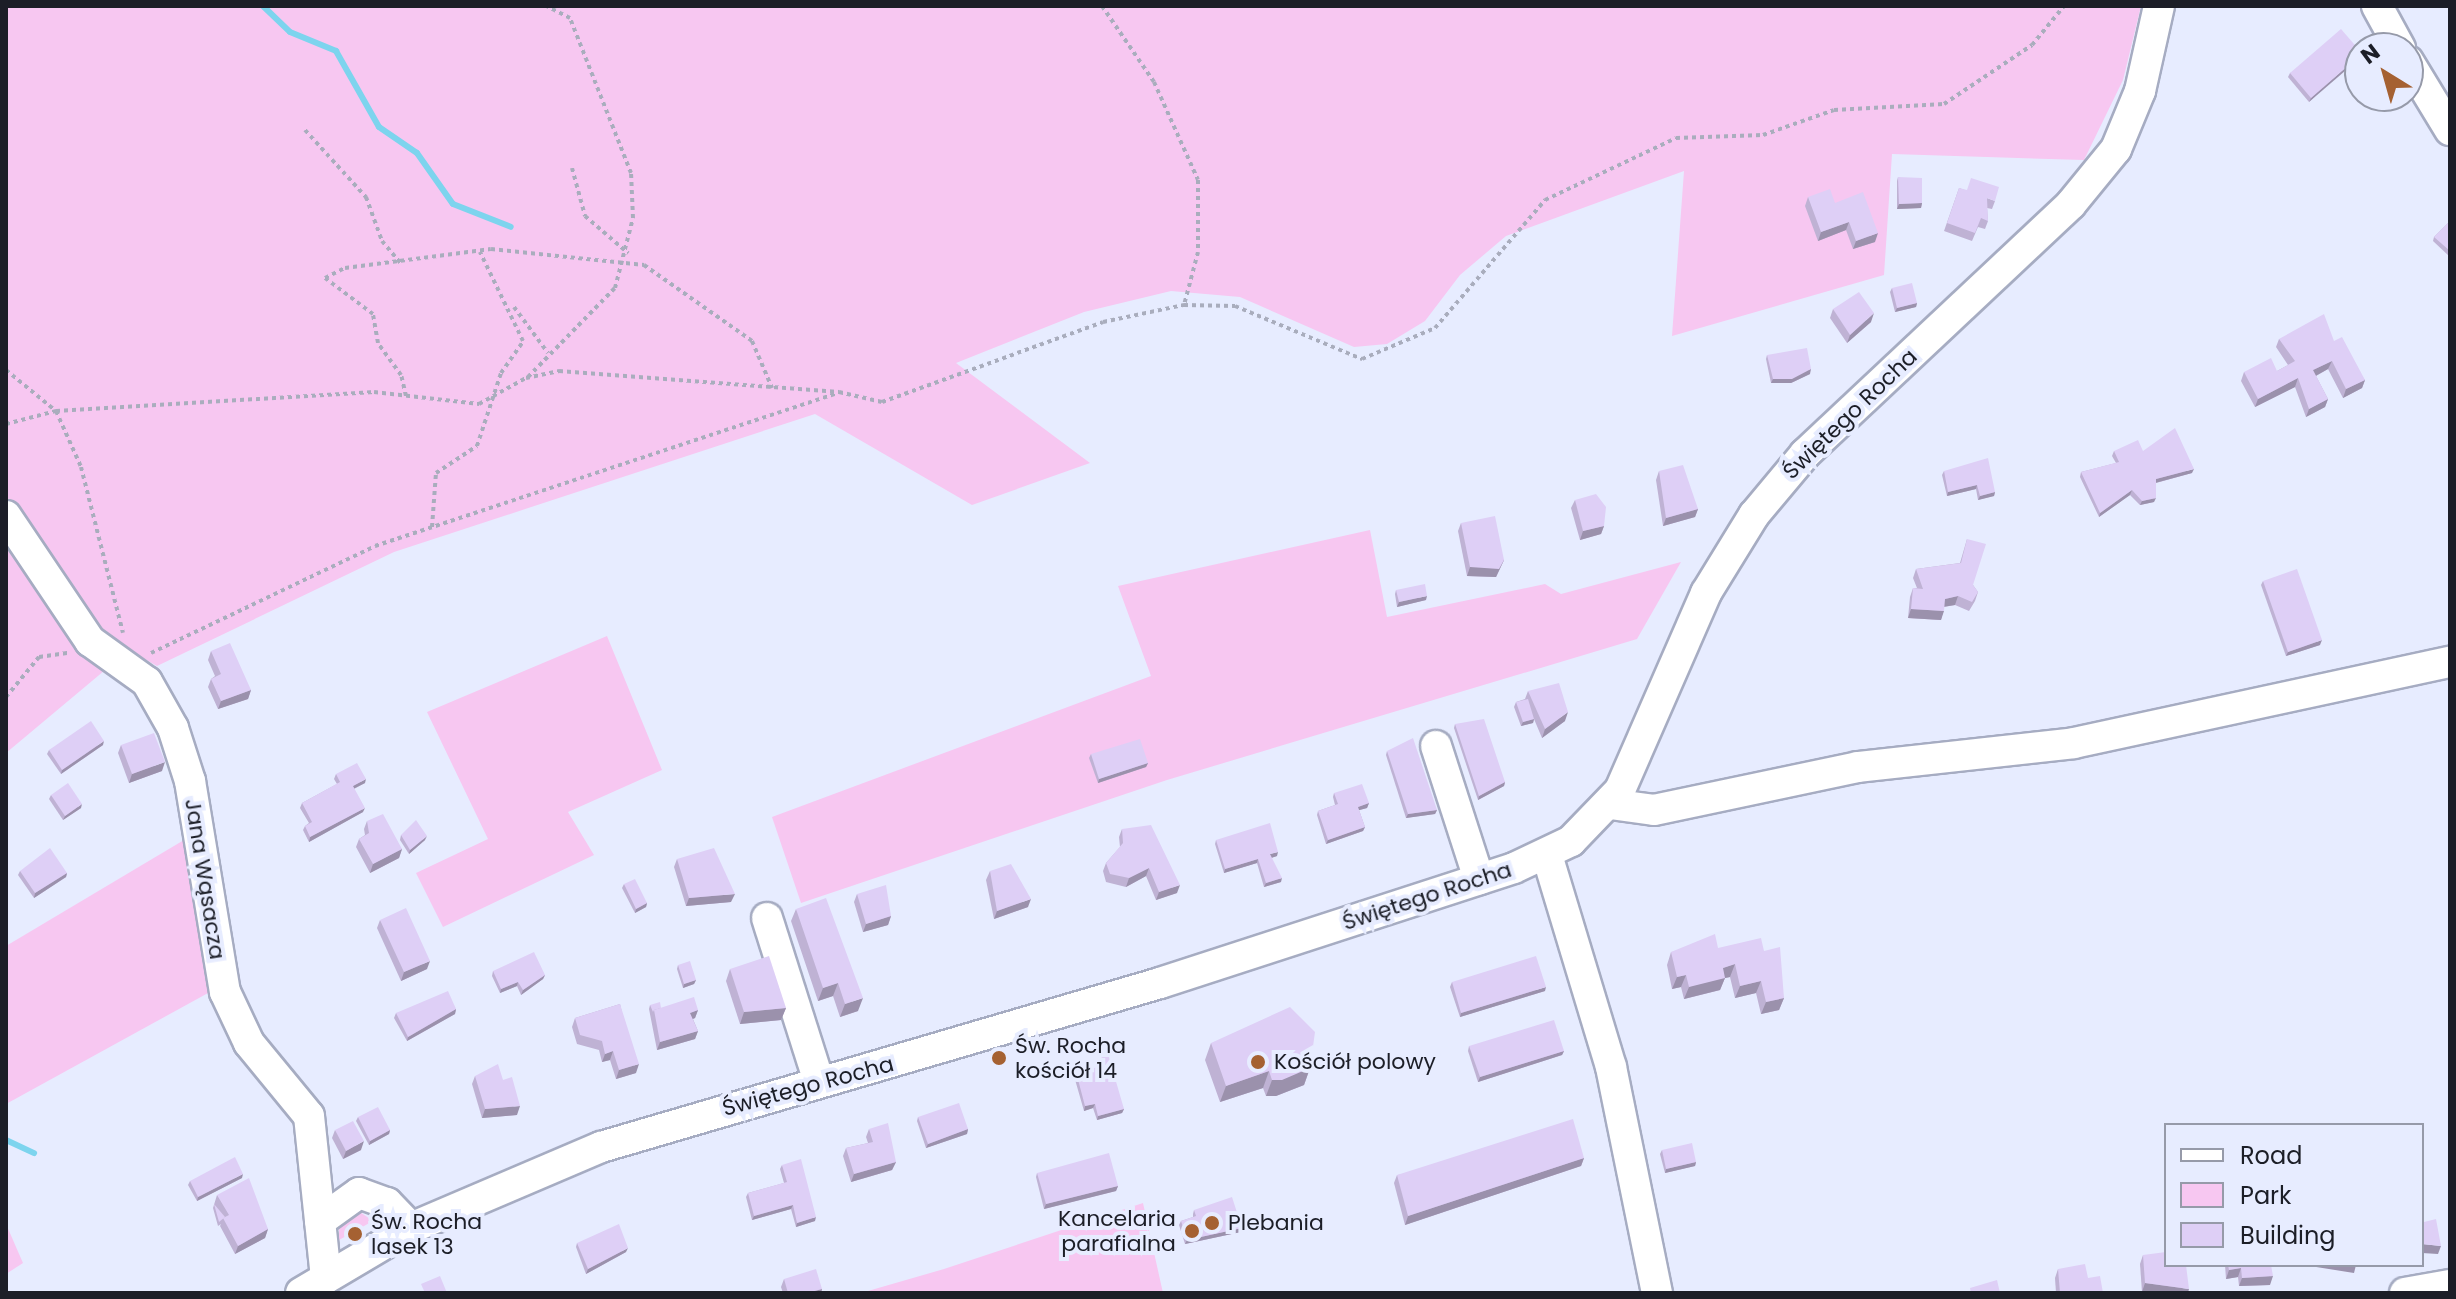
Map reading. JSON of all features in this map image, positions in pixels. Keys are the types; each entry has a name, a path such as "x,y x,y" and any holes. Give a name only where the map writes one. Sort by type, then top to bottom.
{"street":[{"name":"Świętego Rocha","path":"314,1285 411,1228 601,1147 1479,879 1547,855 1610,804 1734,542 1805,454 2095,178 2133,113 2159,6"},
{"path":"2377,6 2391,32"},
{"path":"2424,87 2450,130"},
{"name":"Jana Wąsacza","path":"6,516 79,626 147,682 173,728 190,781 211,926 236,1018 309,1116 320,1221 314,1285"},
{"path":"1610,804 1654,810 1858,767 2074,743 2450,662"},
{"path":"1436,746 1479,879"},
{"path":"1547,855 1611,1067 1657,1293"},
{"path":"1558,887 1549,899 1551,913 1608,1116"},
{"path":"767,918 819,1082"},
{"path":"320,1221 359,1193 387,1203 411,1228"},
{"path":"2405,1293 2450,1285"}],"path":[{"path":"6,424 56,411 406,396 479,404 526,378 615,288 628,253 631,173 570,18 546,6"},
{"path":"1102,6 1154,82 1198,180 1198,252 1184,305"},
{"path":"526,378 597,371 839,392 882,402 1103,322 1184,305 1235,306 1362,359 1398,349 1435,328 1545,200 1676,138 1763,135 1834,110 1944,104 2032,45 2064,6"},
{"path":"305,130 366,197 382,241 401,264"},
{"path":"572,168 585,216 628,253"},
{"path":"479,251 509,301 548,353"},
{"path":"406,396 378,343 373,314 324,284 345,268 401,264 479,251 627,261 691,291 746,335 772,388"},
{"path":"432,527 436,473 477,446 496,397 501,373 523,341 509,301"},
{"path":"6,370 56,411 81,467 124,662"},
{"path":"6,697 50,652 124,662 375,546 839,392"}],"green space":[{"path":"6,6 2141,6 2123,80 2084,160 1892,154 1884,275 1672,336 1684,171 1506,236 1460,275 1425,321 1387,344 1354,347 1240,297 1171,291 1084,312 956,363 1090,463 972,505 815,414 394,552 157,666 129,650 6,753"},
{"path":"1370,530 1387,617 1545,584 1561,594 1681,562 1637,639 1167,780 801,903 772,817 1151,676 1118,586"},
{"path":"607,636 662,770 568,812 594,855 443,927 416,873 488,839 427,712"},
{"path":"184,840 219,987 6,1104 6,946"},
{"path":"1143,1203 1163,1293 861,1293 944,1269"},
{"path":"357,1210 373,1221 339,1240 339,1225"},
{"path":"6,1224 23,1263 6,1274"}],"building":[{"path":"2341,29 2344,32 2344,69 2311,98 2290,73"},
{"path":"1898,177 1922,178 1922,203 1899,204"},
{"path":"1971,178 1999,187 1995,201 1987,198 1988,221 1981,218 1975,233 1947,223 1959,188 1967,190"},
{"path":"1830,189 1835,203 1863,192 1878,233 1856,241 1849,222 1821,232 1808,197"},
{"path":"2450,221 2450,251 2434,237"},
{"path":"1912,283 1917,303 1897,308 1892,288"},
{"path":"1859,292 1874,313 1850,335 1833,309"},
{"path":"2324,314 2334,341 2342,337 2365,380 2346,389 2332,361 2313,370 2328,399 2309,409 2298,378 2258,399 2244,372 2271,358 2277,371 2295,361 2279,339"},
{"path":"1807,348 1811,369 1792,379 1773,379 1767,355"},
{"path":"2175,428 2194,469 2156,479 2156,498 2142,501 2132,490 2100,513 2081,472 2119,462 2114,451 2138,440 2143,451"},
{"path":"1988,458 1995,492 1980,496 1977,485 1948,492 1944,471"},
{"path":"1683,465 1698,509 1666,518 1659,471"},
{"path":"1596,494 1606,507 1604,526 1583,531 1575,500"},
{"path":"1495,516 1504,560 1499,569 1470,567 1461,523"},
{"path":"1967,539 1986,544 1973,585 1978,592 1972,602 1958,596 1945,599 1944,611 1911,609 1913,588 1923,589 1916,569 1961,563"},
{"path":"2297,569 2322,640 2288,652 2263,581"},
{"path":"1425,584 1427,596 1399,602 1396,590"},
{"path":"230,643 251,690 221,701 211,679 221,674 211,651"},
{"path":"1559,683 1568,712 1545,729 1528,691"},
{"path":"1528,699 1534,719 1523,722 1516,702"},
{"path":"1484,719 1505,782 1479,796 1455,724"},
{"path":"91,721 104,741 62,770 49,750"},
{"path":"154,733 165,762 132,774 121,745"},
{"path":"1413,738 1437,810 1408,814 1387,751"},
{"path":"1140,739 1148,763 1099,779 1091,754"},
{"path":"357,763 366,779 353,786 365,808 310,837 305,826 312,822 302,803 340,782 336,774"},
{"path":"68,783 82,804 65,816 51,795"},
{"path":"1362,784 1369,803 1358,807 1365,827 1328,840 1318,811 1338,804 1334,793"},
{"path":"383,814 402,849 373,864 359,839 369,833 367,821"},
{"path":"416,820 427,836 410,850 401,835"},
{"path":"1270,823 1278,852 1270,854 1282,878 1266,883 1258,859 1225,869 1216,840"},
{"path":"1151,825 1180,885 1159,892 1149,868 1129,878 1110,874 1106,863 1123,843 1122,829"},
{"path":"50,848 67,873 35,893 20,871"},
{"path":"714,848 735,894 689,898 677,859"},
{"path":"1011,864 1031,899 997,911 990,871"},
{"path":"635,879 647,903 636,909 624,884"},
{"path":"886,885 891,916 866,924 857,894"},
{"path":"826,898 863,998 845,1004 838,983 823,988 796,909"},
{"path":"406,908 430,961 404,972 380,920"},
{"path":"1715,934 1718,948 1761,938 1764,951 1780,947 1784,998 1766,1002 1761,981 1740,986 1735,964 1723,968 1725,978 1689,987 1686,975 1677,977 1671,952"},
{"path":"534,952 545,975 523,990 518,982 501,989 493,971"},
{"path":"769,956 786,1008 744,1012 730,969"},
{"path":"1536,956 1546,987 1461,1013 1452,982"},
{"path":"690,961 696,980 684,984 678,965"},
{"path":"448,991 456,1009 408,1037 396,1013"},
{"path":"694,997 698,1010 690,1013 698,1031 660,1042 654,1010"},
{"path":"660,1002 661,1008 653,1012 650,1005"},
{"path":"620,1004 639,1064 619,1070 613,1051 605,1054 602,1041 580,1035 575,1018"},
{"name":"Kościół polowy","path":"1290,1007 1315,1032 1310,1068 1282,1080 1272,1080 1269,1071 1226,1086 1211,1043"},
{"path":"1554,1020 1564,1051 1480,1077 1469,1046"},
{"path":"1108,1054 1124,1109 1098,1116 1095,1104 1085,1106 1076,1072"},
{"path":"498,1064 503,1080 512,1077 520,1106 485,1109 475,1076"},
{"path":"959,1103 968,1129 928,1144 918,1117"},
{"path":"378,1107 390,1130 370,1141 358,1117"},
{"path":"1573,1119 1584,1158 1408,1216 1397,1175"},
{"path":"353,1121 364,1141 346,1151 335,1130"},
{"path":"888,1123 896,1162 854,1174 846,1148 873,1142 869,1129"},
{"path":"1692,1143 1696,1162 1666,1169 1662,1150"},
{"path":"1109,1153 1118,1186 1046,1204 1037,1173"},
{"path":"235,1157 243,1174 198,1197 190,1181"},
{"path":"801,1159 816,1217 797,1223 793,1205 754,1216 748,1193 787,1182 782,1165"},
{"path":"249,1178 268,1229 238,1246 223,1218 229,1215 217,1195"},
{"name":"Plebania","path":"1232,1197 1242,1228 1187,1240 1181,1221 1196,1216 1194,1210"},
{"path":"214,1204 225,1217 219,1222"},
{"path":"2436,1219 2441,1246 2424,1244 2424,1222"},
{"path":"619,1224 628,1248 588,1269 577,1243"},
{"path":"2164,1252 2164,1267 2186,1267 2189,1289 2145,1283 2143,1255"},
{"path":"2085,1264 2088,1278 2100,1276 2103,1293 2060,1293 2058,1269"},
{"path":"2228,1267 2271,1267 2273,1276 2242,1278 2241,1268 2229,1270"},
{"path":"816,1269 822,1289 788,1293 784,1279"},
{"path":"440,1276 447,1293 425,1293 421,1284"},
{"path":"1997,1280 2000,1293 1971,1293 1970,1288"}],"waterway":[{"path":"263,6 290,32 336,51 379,127 417,153 453,204 511,227"},
{"path":"6,1140 34,1153"}],"place":[{"name":"Św. Rocha kościół 14","path":"999,1058"},
{"name":"Kościół polowy","path":"1258,1062"},
{"name":"Plebania","path":"1212,1223"},
{"name":"Kancelaria parafialna","path":"1192,1231"},
{"name":"Św. Rocha lasek 13","path":"355,1234"}]}
